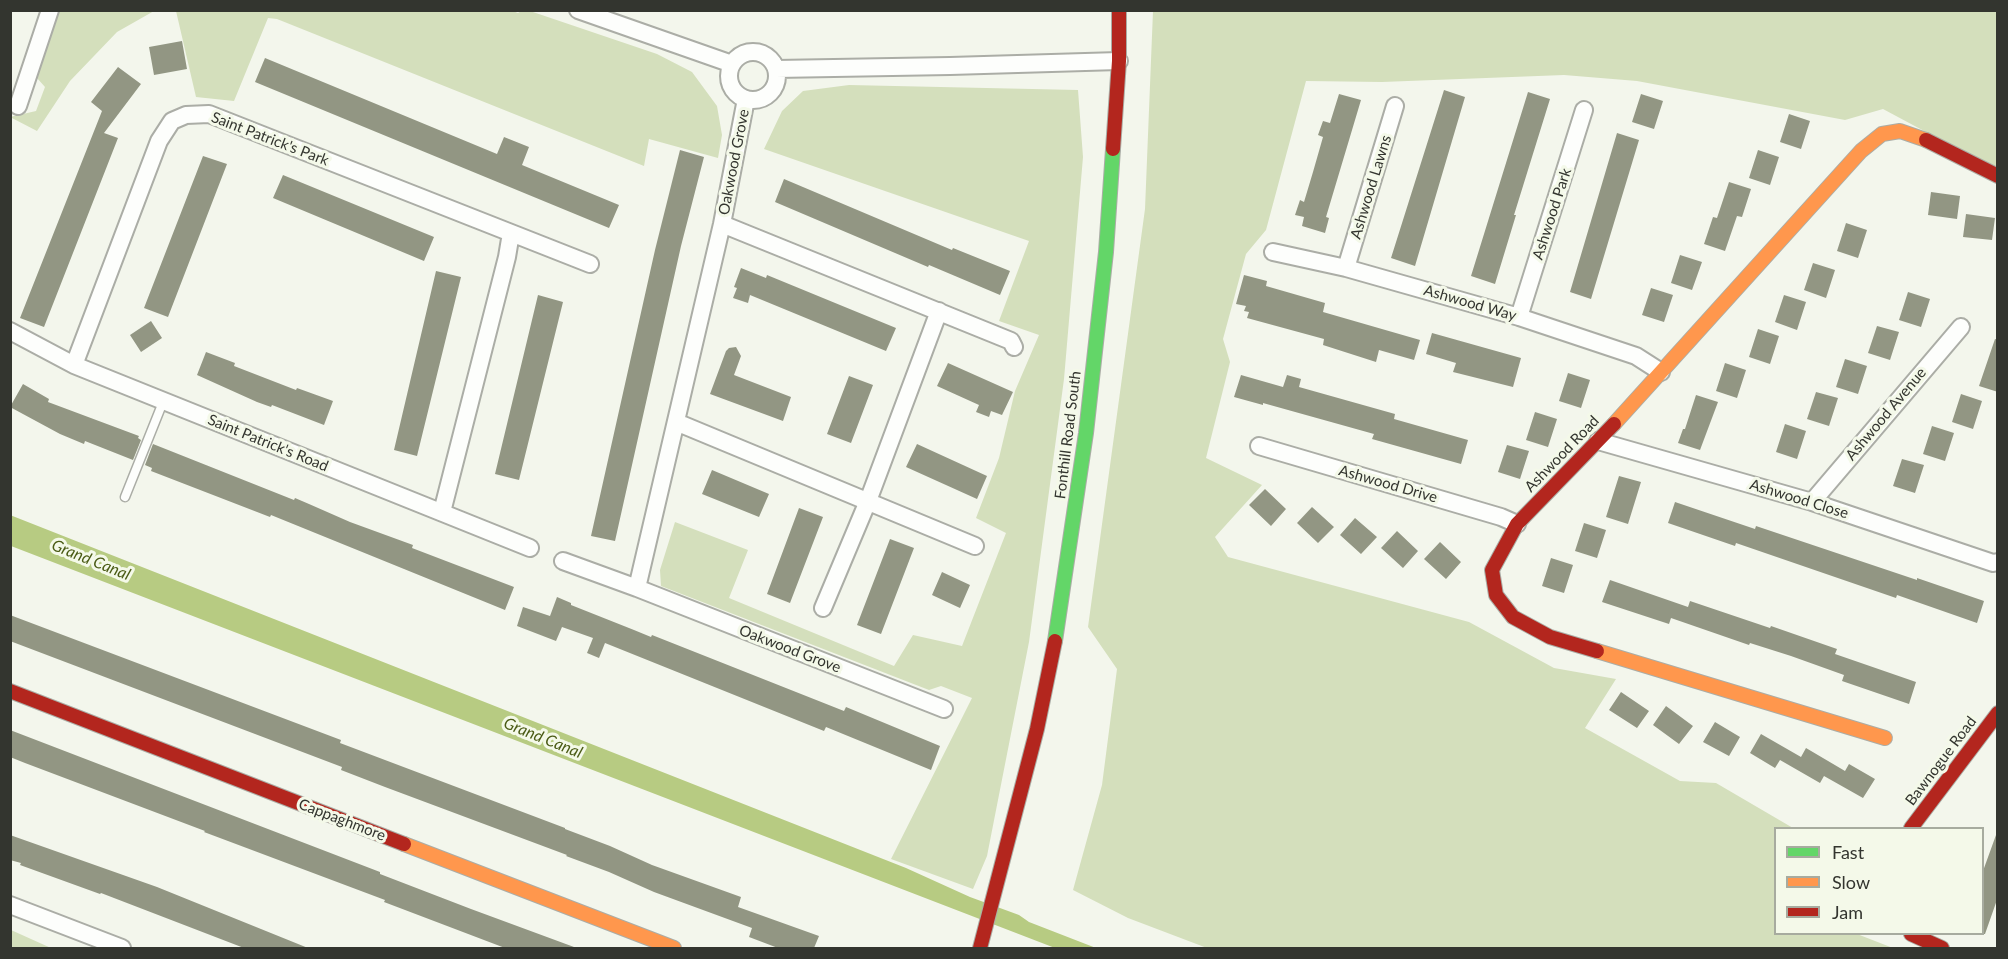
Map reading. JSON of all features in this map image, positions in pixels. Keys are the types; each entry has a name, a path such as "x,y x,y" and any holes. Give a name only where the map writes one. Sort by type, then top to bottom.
{"street":[{"path":"18,106 50,10"},
{"path":"579,10 613,16 732,64"},
{"name":"Fonthill Road South","path":"980,948 1036,729 1058,628 1086,433 1106,252 1119,61 1119,10"},
{"path":"751,52 766,56 776,69 777,76 772,90 760,99 746,99 734,91 730,85 732,64 743,54 751,52"},
{"path":"776,69 1119,61"},
{"name":"Oakwood Grove","path":"637,588 722,224 746,99"},
{"name":"Ashwood Lawns","path":"1346,268 1395,106"},
{"name":"Ashwood Park","path":"1519,317 1584,110"},
{"name":"Saint Patrick's Park","path":"74,365 159,141 172,121 186,115 209,114 590,264"},
{"name":"Ashwood Road","path":"1885,738 1550,637 1513,617 1496,595 1492,570 1517,524 1598,441 1861,151 1882,134 1900,131 1930,141 1998,176"},
{"name":"Oakwood Grove","path":"722,224 1011,341 1014,347"},
{"path":"442,512 507,258 511,233"},
{"name":"Ashwood Way","path":"1273,252 1346,268 1519,317 1636,356 1661,372"},
{"path":"823,608 868,501 939,311"},
{"name":"Ashwood Avenue","path":"1812,502 1961,327"},
{"name":"Saint Patrick's Road","path":"10,331 74,365 530,548"},
{"path":"676,422 975,546"},
{"name":"Ashwood Close","path":"1598,441 1812,502 1998,562"},
{"name":"Ashwood Drive","path":"1259,446 1501,517 1517,524"},
{"name":"Oakwood Grove","path":"563,561 944,709"},
{"name":"Cappaghmore","path":"10,691 674,948"},
{"name":"Bawnogue Road","path":"1912,827 1998,713"},
{"path":"10,905 122,948"},
{"path":"1915,935 1941,948"}],"lane":[{"path":"125,497 163,402"}],"shaded area":[{"path":"510,10 518,13 530,11 657,54 692,72 717,106 722,135 718,158 649,139 644,166 277,19 268,18 234,101 196,97 176,11"},
{"path":"57,11 154,11 117,32 70,81 37,131 10,117 36,111 45,87 37,78 38,67"},
{"path":"1153,11 1997,11 1997,170 1883,109 1845,120 1637,81 1564,75 1382,82 1306,81 1266,230 1246,254 1223,339 1230,362 1206,458 1262,485 1215,537 1228,557 1469,622 1554,668 1616,679 1585,728 1680,781 1716,783 1791,827 1774,827 1774,935 1860,935 1893,948 1207,948 1128,918 1073,890 1102,785 1117,669 1088,627 1145,209"},
{"path":"849,85 1078,90 1083,157 1064,379 1029,642 987,856 973,889 891,859 972,698 941,686 929,690 661,586 660,570 675,522 748,550 729,598 894,666 913,635 962,646 1006,533 976,518 999,458 1015,391 1039,335 999,321 1029,241 764,149 782,111 803,91"},
{"path":"11,930 51,948 11,948"}],"water":[{"name":"Grand Canal","path":"10,515 906,868 970,897 1019,915 1029,922 1096,948 1055,948 11,546"}],"building":[{"path":"182,41 187,69 154,75 149,47"},
{"path":"265,58 497,154 504,137 529,147 522,165 619,205 609,228 255,82"},
{"path":"118,67 141,84 104,133 118,138 44,327 20,318 102,111 91,102"},
{"path":"1444,90 1465,97 1415,266 1391,258"},
{"path":"1528,92 1550,99 1495,284 1471,276"},
{"path":"1339,94 1361,100 1326,217 1329,218 1325,233 1302,226 1304,217 1295,215 1300,200 1304,202 1313,172 1323,137 1318,135 1323,121 1330,123"},
{"path":"1641,94 1663,101 1654,129 1632,122"},
{"path":"1789,114 1810,121 1801,149 1780,142"},
{"path":"1617,133 1639,140 1591,299 1570,292"},
{"path":"680,150 704,157 681,246 615,541 591,536 655,250"},
{"path":"1758,150 1779,157 1770,185 1749,178"},
{"path":"203,156 227,164 168,317 144,308"},
{"path":"283,175 434,237 424,261 273,198"},
{"path":"784,179 952,250 953,248 1010,271 1000,295 775,202"},
{"path":"1729,182 1751,189 1742,217 1737,216 1725,251 1704,244 1713,217 1717,218"},
{"path":"1931,192 1960,196 1957,219 1928,215"},
{"path":"1966,214 1995,218 1992,240 1963,237"},
{"path":"1846,223 1867,230 1858,258 1837,251"},
{"path":"1680,255 1702,262 1692,290 1671,283"},
{"path":"1813,263 1835,270 1826,298 1804,290"},
{"path":"741,268 766,278 767,275 896,328 886,351 750,295 748,303 733,298 737,288 734,287"},
{"path":"436,271 461,277 417,456 394,450"},
{"path":"1244,275 1267,281 1266,286 1325,303 1323,312 1420,340 1414,360 1379,350 1376,362 1323,345 1324,339 1247,318 1249,312 1244,311 1246,306 1236,304"},
{"path":"1651,288 1673,295 1664,322 1642,315"},
{"path":"1908,292 1930,299 1921,327 1899,320"},
{"path":"538,295 563,302 519,480 495,474"},
{"path":"1784,295 1806,302 1797,330 1775,322"},
{"path":"151,321 162,338 141,352 130,335"},
{"path":"1877,326 1899,332 1890,360 1868,353"},
{"path":"1758,329 1779,336 1770,364 1749,357"},
{"path":"1432,333 1521,358 1513,387 1453,372 1456,363 1426,354"},
{"path":"1995,339 1998,340 1998,392 1979,386"},
{"path":"736,347 741,356 734,375 791,397 783,421 710,394 726,351"},
{"path":"206,352 235,363 234,366 296,390 297,388 333,401 324,425 272,405 271,407 257,402 197,375"},
{"path":"1845,359 1867,366 1858,394 1836,387"},
{"path":"948,363 1013,392 1002,415 991,411 989,417 976,412 979,405 937,386"},
{"path":"1725,363 1746,370 1737,398 1716,391"},
{"path":"1568,373 1590,380 1581,408 1559,401"},
{"path":"1241,375 1283,387 1287,375 1301,379 1299,387 1395,414 1394,419 1468,440 1461,464 1372,439 1374,434 1234,397"},
{"path":"849,376 873,385 851,443 827,434"},
{"path":"23,384 49,399 48,402 139,436 141,440 133,460 60,434 10,407"},
{"path":"1816,392 1838,398 1829,426 1807,419"},
{"path":"1961,394 1982,401 1973,429 1952,422"},
{"path":"1696,395 1718,402 1700,450 1678,443"},
{"path":"1535,412 1557,419 1548,447 1526,440"},
{"path":"1785,424 1806,431 1797,459 1776,452"},
{"path":"1932,426 1954,433 1945,461 1923,454"},
{"path":"153,444 294,500 295,498 350,522 413,545 412,548 514,587 505,610 271,515 270,517 151,471 152,468 145,465"},
{"path":"917,444 987,476 977,499 906,467"},
{"path":"1507,445 1529,451 1520,479 1498,472"},
{"path":"1902,459 1924,465 1915,493 1893,486"},
{"path":"712,470 769,494 759,517 702,494"},
{"path":"1619,476 1641,482 1628,524 1606,517"},
{"path":"1265,489 1286,509 1271,526 1249,505"},
{"path":"1675,502 1755,529 1756,526 1984,601 1977,623 1897,595 1896,598 1736,543 1735,546 1668,523"},
{"path":"1312,507 1334,527 1318,543 1297,523"},
{"path":"799,508 823,517 790,603 767,594"},
{"path":"1355,518 1377,537 1361,554 1340,535"},
{"path":"1584,523 1606,530 1597,558 1575,551"},
{"path":"1397,531 1418,551 1403,568 1381,548"},
{"path":"890,539 914,548 881,634 857,625"},
{"path":"1440,542 1461,562 1446,579 1424,559"},
{"path":"1551,558 1573,565 1564,593 1542,586"},
{"path":"942,572 970,585 960,608 932,595"},
{"path":"1610,580 1688,607 1690,601 1837,649 1835,654 1916,682 1909,704 1842,681 1844,675 1791,656 1750,643 1749,645 1671,618 1669,624 1602,602"},
{"path":"557,597 571,605 651,637 652,635 844,711 846,707 940,746 931,770 826,727 824,731 605,643 599,658 587,653 593,638 562,627 556,641 517,626 523,607 550,616"},
{"path":"10,615 341,740 340,743 565,828 652,865 741,897 738,907 819,936 814,948 778,948 749,937 752,928 341,770 342,767 10,641"},
{"path":"1621,692 1649,711 1637,728 1609,710"},
{"path":"1666,706 1693,726 1679,744 1653,725"},
{"path":"1715,722 1740,737 1729,756 1703,742"},
{"path":"10,730 574,947 505,948 384,902 385,900 10,757"},
{"path":"1761,734 1801,757 1806,748 1845,771 1849,764 1875,779 1863,798 1824,776 1820,783 1780,760 1775,768 1750,753"},
{"path":"10,835 157,887 308,948 244,948 101,893 20,865 21,863 10,860"},
{"path":"1996,835 1998,835 1998,897 1985,934 1984,934 1984,868"}],"traffic: fast":[{"path":"1055,641 1086,433 1106,252 1113,149"}],"traffic: slow":[{"path":"1614,424 1861,151 1882,134 1900,131 1926,140"},
{"path":"1597,651 1885,738"},
{"path":"404,844 674,948"}],"traffic: jam":[{"path":"1113,149 1119,61 1119,10"},
{"path":"1926,140 1998,176"},
{"path":"1597,651 1550,637 1513,617 1496,595 1492,570 1517,524 1614,424"},
{"path":"980,948 1037,729 1055,641"},
{"path":"10,691 404,844"},
{"path":"1912,827 1998,713"},
{"path":"1913,935 1942,948"}]}
